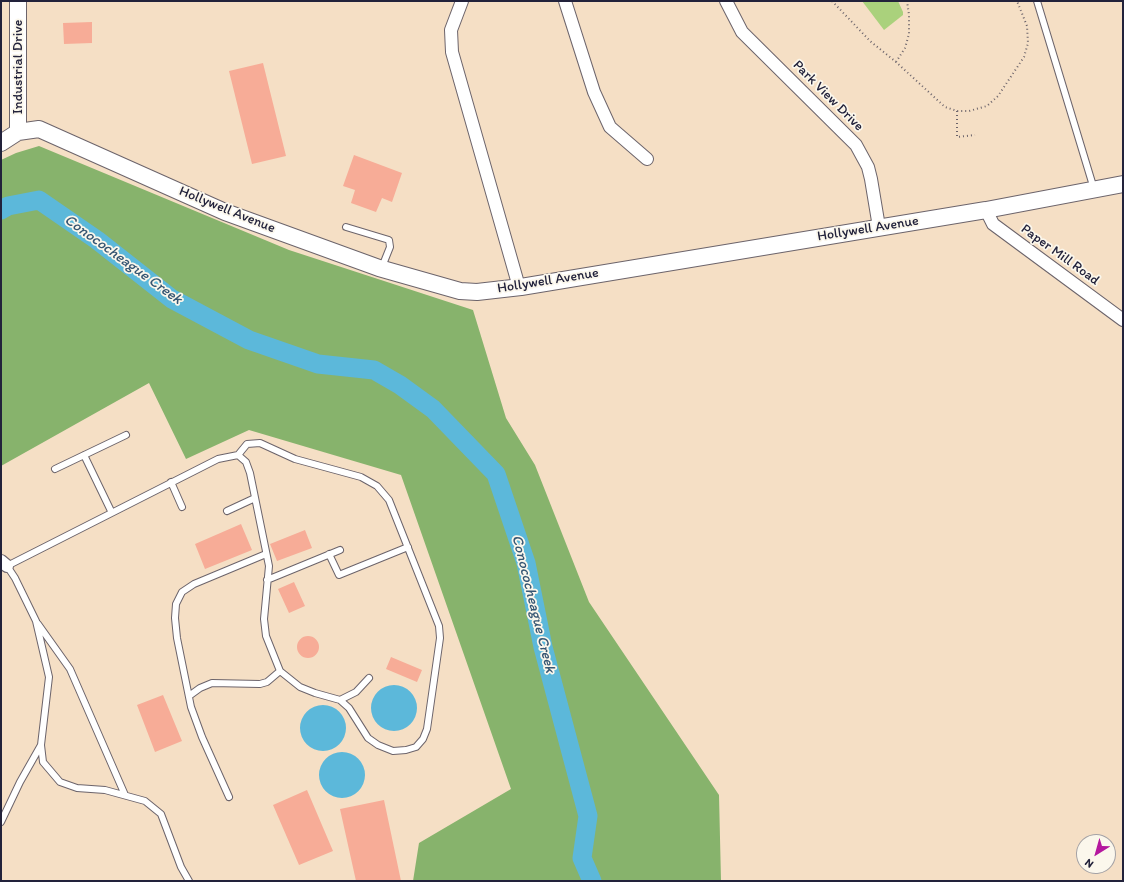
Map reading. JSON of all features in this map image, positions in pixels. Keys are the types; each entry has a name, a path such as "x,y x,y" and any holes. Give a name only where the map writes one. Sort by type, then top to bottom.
{"street":[{"name":"Industrial Drive","path":"18,1 18,132"},
{"path":"462,1 451,30 452,52 518,287"},
{"path":"565,1 594,92 610,126 647,159"},
{"name":"Park View Drive","path":"726,1 742,32 856,145 868,167 872,179 880,227"},
{"name":"Hollywell Avenue","path":"1,143 18,132 39,129 225,212 381,269 460,291 477,292 518,287 986,210 1123,184"},
{"name":"Paper Mill Road","path":"986,210 993,224 1123,320"}],"lane":[{"path":"1036,1 1095,190"},
{"path":"346,226 389,240 390,247 381,269"},
{"path":"55,469 126,435"},
{"path":"125,796 70,669 36,621 15,578 4,563 218,459 238,455 247,444 260,443 294,459 361,477 377,486 389,500 439,626 440,638 427,729 423,739 416,747 406,750 393,751 378,745 368,738 349,708 340,700 315,694 300,687 280,671 266,636 264,619 269,566 246,462 238,455"},
{"path":"84,455 111,512"},
{"path":"171,482 182,507"},
{"path":"227,511 255,498"},
{"path":"329,554 338,575 408,547"},
{"path":"268,580 340,550"},
{"path":"228,797 202,737 190,696 177,638 175,618 176,604 182,592 194,584 266,554"},
{"path":"36,621 49,677 41,745 43,762 60,782 77,788 105,790 146,801 161,814 181,866 189,881"},
{"path":"190,696 200,688 212,684 260,684 267,682 280,671"},
{"path":"340,700 356,692 369,678"},
{"path":"1,822 20,782 41,745"}],"path":[{"path":"832,1 870,42 896,62 945,107 958,111 969,111 987,106 998,96 1018,69 1024,57 1028,43 1027,26 1017,1"},
{"path":"896,62 905,48 909,34 909,15 906,1"},
{"path":"958,111 957,137 975,135"}],"green space":[{"path":"862,1 898,1 903,15 884,30"},
{"path":"39,146 289,250 473,310 506,418 535,465 589,602 719,795 721,881 413,881 419,843 511,789 401,475 249,430 186,459 149,383 1,466 1,160 16,153"}],"water":[{"path":"390,685 398,685 407,689 413,695 417,708 413,721 407,727 398,731 390,731 381,727 375,721 371,712 371,704 375,695 381,689"},
{"path":"319,705 327,705 336,709 342,715 346,728 342,741 336,747 327,751 319,751 310,747 304,741 300,732 300,724 304,715 310,709"},
{"path":"337,752 347,752 355,756 361,762 365,770 365,780 361,788 355,794 347,798 337,798 329,794 323,788 319,780 319,770 323,762 329,756"}],"building":[{"path":"92,22 92,43 64,44 63,23"},
{"path":"263,63 286,156 252,164 229,71"},
{"path":"354,155 402,173 392,202 382,198 376,212 351,203 355,190 343,186"},
{"path":"241,524 252,550 205,569 195,544"},
{"path":"305,530 312,548 277,561 270,544"},
{"path":"294,582 305,606 289,613 278,589"},
{"path":"304,636 312,636 319,643 319,651 312,658 304,658 297,651 297,643"},
{"path":"391,657 422,670 417,682 386,669"},
{"path":"163,695 182,741 155,752 137,705"},
{"path":"307,790 333,851 299,865 273,805"},
{"path":"384,800 401,881 356,881 340,809"}],"waterway":[{"name":"Conococheague Creek","path":"1,210 8,206 39,200 97,240 172,299 249,340 318,364 374,370 400,385 433,409 496,474 526,563 543,647 588,816 582,858 592,881"}]}
